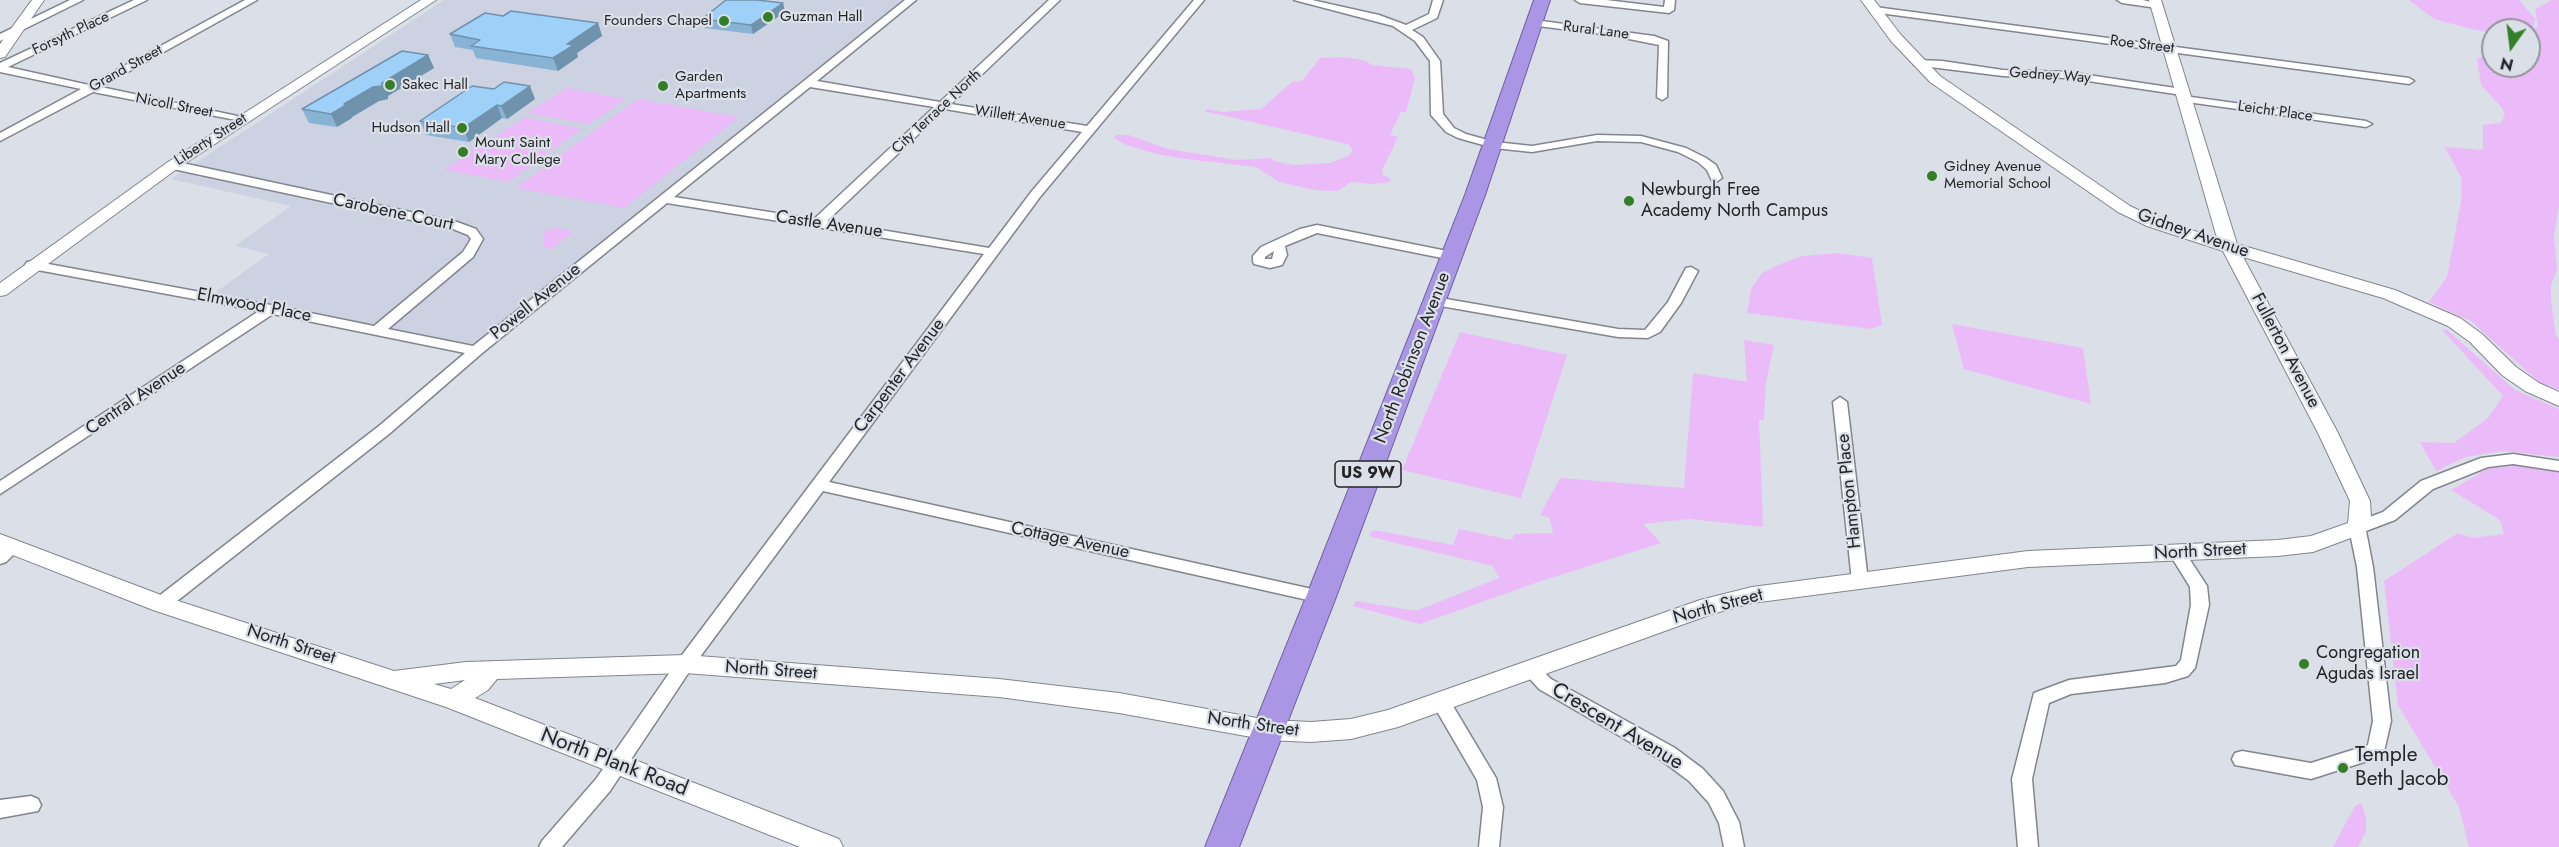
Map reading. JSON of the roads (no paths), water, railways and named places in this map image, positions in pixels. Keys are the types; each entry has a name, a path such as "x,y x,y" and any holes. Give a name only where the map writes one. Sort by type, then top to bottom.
{"highway":[{"name":"North Robinson Avenue","path":"1222,847 1321,597 1494,145 1542,0"}],"street":[{"path":"0,54 38,0"},
{"path":"0,38 78,0"},
{"name":"Forsyth Place","path":"0,68 142,0"},
{"name":"Grand Street","path":"0,138 252,0"},
{"name":"Liberty Street","path":"0,291 32,265 173,165 430,0"},
{"name":"Powell Avenue","path":"161,604 384,429 476,351 911,0"},
{"name":"City Terrace North","path":"818,223 1055,0"},
{"name":"Carpenter Avenue","path":"549,847 618,765 685,664 1036,194 1199,0"},
{"path":"1299,0 1379,18 1406,29 1424,44 1435,61 1437,115 1442,123 1462,136 1494,145 1532,149 1597,138 1641,139 1682,150 1712,168 1716,178"},
{"path":"1406,29 1433,16 1438,0"},
{"path":"1580,0 1669,5"},
{"path":"2122,0 2156,2"},
{"name":"Fullerton Avenue","path":"2156,2 2224,236 2328,433 2360,501 2360,518 2357,528"},
{"name":"Roe Street","path":"1871,5 2409,81"},
{"name":"Gidney Avenue","path":"1871,5 1918,63 1947,88 2124,209 2153,223 2389,294 2420,306 2454,322 2532,387 2559,400"},
{"name":"Rural Lane","path":"1534,23 1659,40 1665,46 1662,97"},
{"name":"Gedney Way","path":"1918,63 1942,64 2003,73 2068,75 2183,96"},
{"name":"Nicoll Street","path":"0,68 88,89 242,120"},
{"name":"Willett Avenue","path":"808,83 1090,130"},
{"name":"Leicht Place","path":"2183,96 2366,124"},
{"name":"Carobene Court","path":"173,165 457,226 472,232 477,239 468,254 378,330"},
{"name":"Castle Avenue","path":"664,199 993,252"},
{"path":"1278,244 1304,232 1326,229 1452,256"},
{"name":"Elmwood Place","path":"32,265 271,309 476,351"},
{"path":"1435,301 1618,333 1648,334 1655,329 1674,303 1691,272"},
{"name":"Central Avenue","path":"0,489 271,309"},
{"name":"Hampton Place","path":"1840,402 1860,581"},
{"name":"North Street","path":"4,549 161,604 397,679 466,671 685,664 999,688 1119,703 1268,730 1311,732 1351,729 1389,720 1708,606 1752,595 2028,559 2278,548 2313,544 2389,516 2427,485 2486,462 2513,459 2559,466"},
{"name":"Cottage Avenue","path":"818,485 1321,597"},
{"path":"2242,759 2311,771 2376,750 2382,721 2366,567 2357,528"},
{"path":"2028,847 2022,779 2042,698 2069,687 2182,672 2188,663 2200,605 2198,586 2177,553"},
{"name":"Crescent Avenue","path":"1530,669 1545,684 1668,754 1696,775 1716,797 1729,822 1734,847"},
{"path":"454,700 480,683 489,672"},
{"name":"North Plank Road","path":"397,679 830,847"},
{"path":"1440,701 1486,778 1493,807 1489,847"},
{"path":"0,809 31,805"}],"place":[{"name":"Guzman Hall","path":"768,17"},
{"name":"Founders Chapel","path":"724,21"},
{"name":"Sakec Hall","path":"390,85"},
{"name":"Garden Apartments","path":"663,86"},
{"name":"Hudson Hall","path":"462,128"},
{"name":"Mount Saint Mary College","path":"463,152"},
{"name":"Gidney Avenue Memorial School","path":"1932,176"},
{"name":"Newburgh Free Academy North Campus","path":"1629,201"},
{"name":"Congregation Agudas Israel","path":"2304,664"},
{"name":"Temple Beth Jacob","path":"2343,768"}]}
